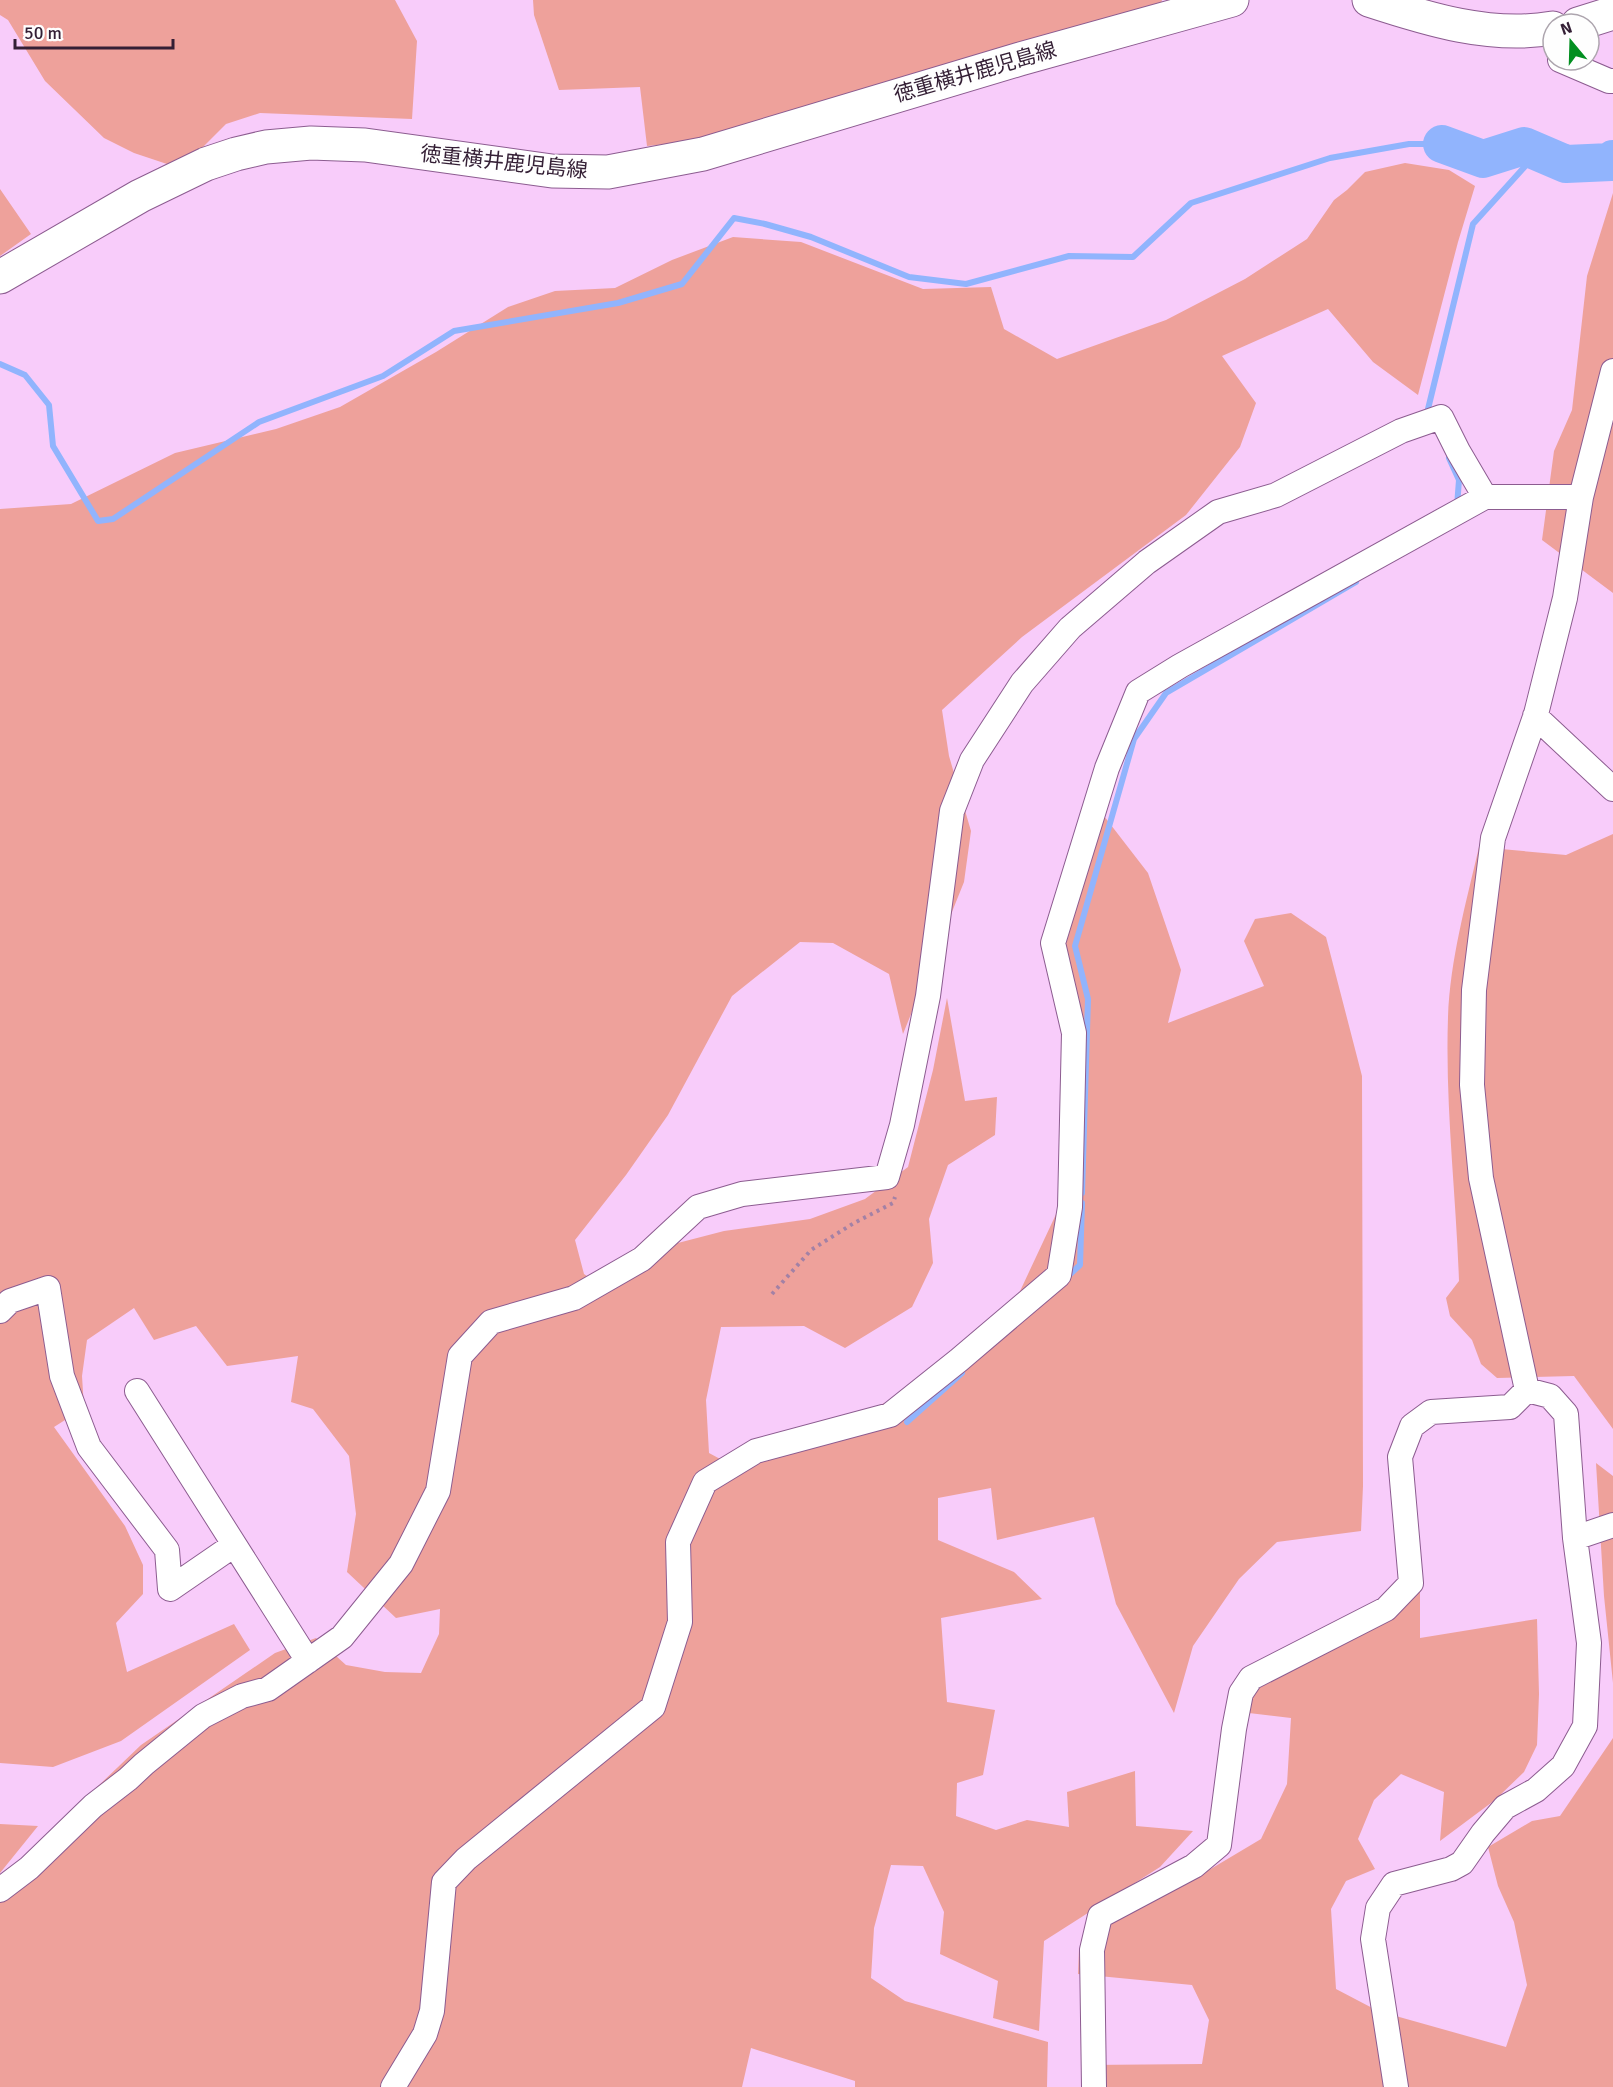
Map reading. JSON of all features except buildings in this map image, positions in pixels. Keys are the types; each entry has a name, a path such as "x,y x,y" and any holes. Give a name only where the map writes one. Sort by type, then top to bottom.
{"main road":[{"name":"徳重横井鹿児島線","path":"0,277 140,196 206,164 266,147 311,142 365,145 552,171 608,172 703,154 1020,58 1232,0"},
{"path":"1369,0 1461,26 1497,31 1539,30"}],"street":[{"path":"1588,72 1613,81"},
{"path":"1527,1390 1480,1178 1472,1085 1474,990 1493,838 1535,716 1565,597 1581,497 1613,370"},
{"path":"0,1890 29,1868 93,1806 202,1716 242,1696 268,1689 342,1637 401,1564 438,1491 460,1356 491,1322 574,1298 642,1259 698,1208 742,1194 886,1177 902,1125 928,996 952,811 972,760 1022,682 1070,628 1147,562 1218,512 1276,495 1401,431 1441,417 1485,497"},
{"path":"393,2087 425,2034 432,2011 444,1881 466,1859 653,1707 680,1622 678,1542 705,1482 756,1451 890,1415 1059,1275 1070,1207 1074,1033 1053,943 1107,768 1138,692 1180,666 1485,497 1581,497"},
{"path":"1535,716 1613,789"},
{"path":"0,1311 10,1301 48,1288 62,1376 89,1447 167,1550 170,1589 234,1545"},
{"path":"1396,2087 1373,1939 1378,1908 1394,1884 1451,1869 1462,1863 1505,1807 1536,1790 1563,1766 1584,1726 1589,1643 1575,1538 1566,1414 1551,1396 1527,1390"},
{"path":"1094,2087 1092,1950 1100,1916 1194,1866 1219,1845 1240,1693 1251,1678 1386,1609 1411,1583 1400,1457 1412,1426 1431,1412 1510,1407 1527,1390"},
{"path":"137,1391 308,1661"},
{"path":"1575,1538 1613,1525"}],"path":[{"path":"772,1294 811,1250 854,1223 893,1203 897,1192"}],"shaded area":[{"path":"0,0 395,0 417,41 412,119 260,113 226,124 197,153 176,167 134,153 104,138 45,81 8,20 0,15"},
{"path":"533,0 1162,0 1160,7 696,141 647,146 640,87 559,90 534,15"},
{"path":"1405,163 1449,170 1475,186 1418,395 1373,362 1328,309 1222,356 1256,403 1240,447 1186,515 1022,637 942,710 949,756 971,831 964,882 903,1034 889,974 833,943 800,942 732,996 668,1115 626,1175 575,1240 584,1274 610,1292 674,1244 724,1231 810,1219 865,1199 908,1167 933,1070 947,998 965,1101 997,1097 995,1135 948,1165 929,1219 933,1263 912,1307 845,1348 804,1326 721,1327 706,1400 709,1453 735,1467 788,1447 959,1369 1014,1304 1058,1210 1069,1078 1058,989 1067,885 1104,816 1148,873 1181,970 1168,1023 1264,986 1244,941 1255,919 1291,913 1326,937 1362,1076 1363,1486 1361,1531 1277,1542 1239,1579 1193,1646 1174,1713 1116,1604 1094,1517 997,1540 991,1488 938,1498 938,1540 1014,1572 1042,1599 941,1618 947,1702 995,1710 983,1775 957,1783 956,1816 996,1830 1027,1820 1069,1827 1067,1792 1135,1771 1136,1826 1193,1831 1160,1867 1044,1941 1039,2031 993,2018 998,1981 940,1954 944,1912 923,1866 891,1865 874,1928 871,1978 905,2001 1048,2042 1047,2087 855,2087 855,2081 751,2048 742,2087 0,2087 0,1895 25,1856 141,1745 275,1653 316,1638 346,1665 385,1672 421,1673 439,1634 440,1609 396,1618 347,1572 356,1514 349,1456 313,1409 291,1402 298,1356 227,1366 196,1326 154,1340 134,1308 87,1340 82,1376 84,1408 54,1427 125,1526 143,1565 143,1594 116,1623 127,1672 234,1624 250,1650 121,1741 53,1767 0,1763 0,509 71,504 175,453 276,429 340,407 436,352 508,307 555,291 615,288 672,260 733,237 801,242 923,289 991,287 1004,329 1057,359 1166,320 1245,279 1307,239 1334,200 1365,172"},
{"path":"0,189 31,234 0,256"},
{"path":"1613,193 1613,593 1542,540 1554,451 1572,410 1587,276"},
{"path":"1613,834 1613,1429 1574,1376 1497,1378 1481,1364 1472,1340 1450,1316 1446,1298 1459,1281 1449,1116 1447,1050 1449,996 1459,932 1479,847 1566,855"},
{"path":"1596,1463 1613,1476 1613,1683 1604,1596"},
{"path":"1420,1553 1420,1638 1537,1619 1539,1694 1537,1745 1524,1772 1495,1800 1440,1841 1444,1792 1401,1774 1374,1800 1358,1839 1375,1869 1346,1881 1331,1909 1336,1989 1378,2011 1506,2047 1527,1985 1514,1922 1498,1886 1488,1847 1532,1821 1560,1816 1613,1738 1613,2087 1085,2087 1087,2065 1202,2064 1209,2020 1192,1985 1078,1974 1079,1949 1101,1922 1130,1902 1209,1870 1261,1839 1287,1784 1291,1718 1232,1711 1235,1681 1389,1597"},
{"path":"0,1824 38,1826 0,1873"}],"waterway":[{"path":"0,364 25,375 49,405 53,446 98,521 113,519 259,422 383,376 454,331 618,303 682,284 734,218 811,237 909,277 966,284 1069,256 1133,257 1191,203 1330,158 1409,144 1442,144"},
{"path":"1442,144 1483,159 1524,146 1566,164 1611,162 1613,159"},
{"path":"1431,416 1428,409 1473,224 1538,152"},
{"path":"1449,458 1459,480 1457,506"},
{"path":"1082,1193 1088,999 1075,946 1134,739 1166,693 1356,582"},
{"path":"1067,1277 1080,1265 1082,1203"},
{"path":"907,1422 962,1373"}]}
